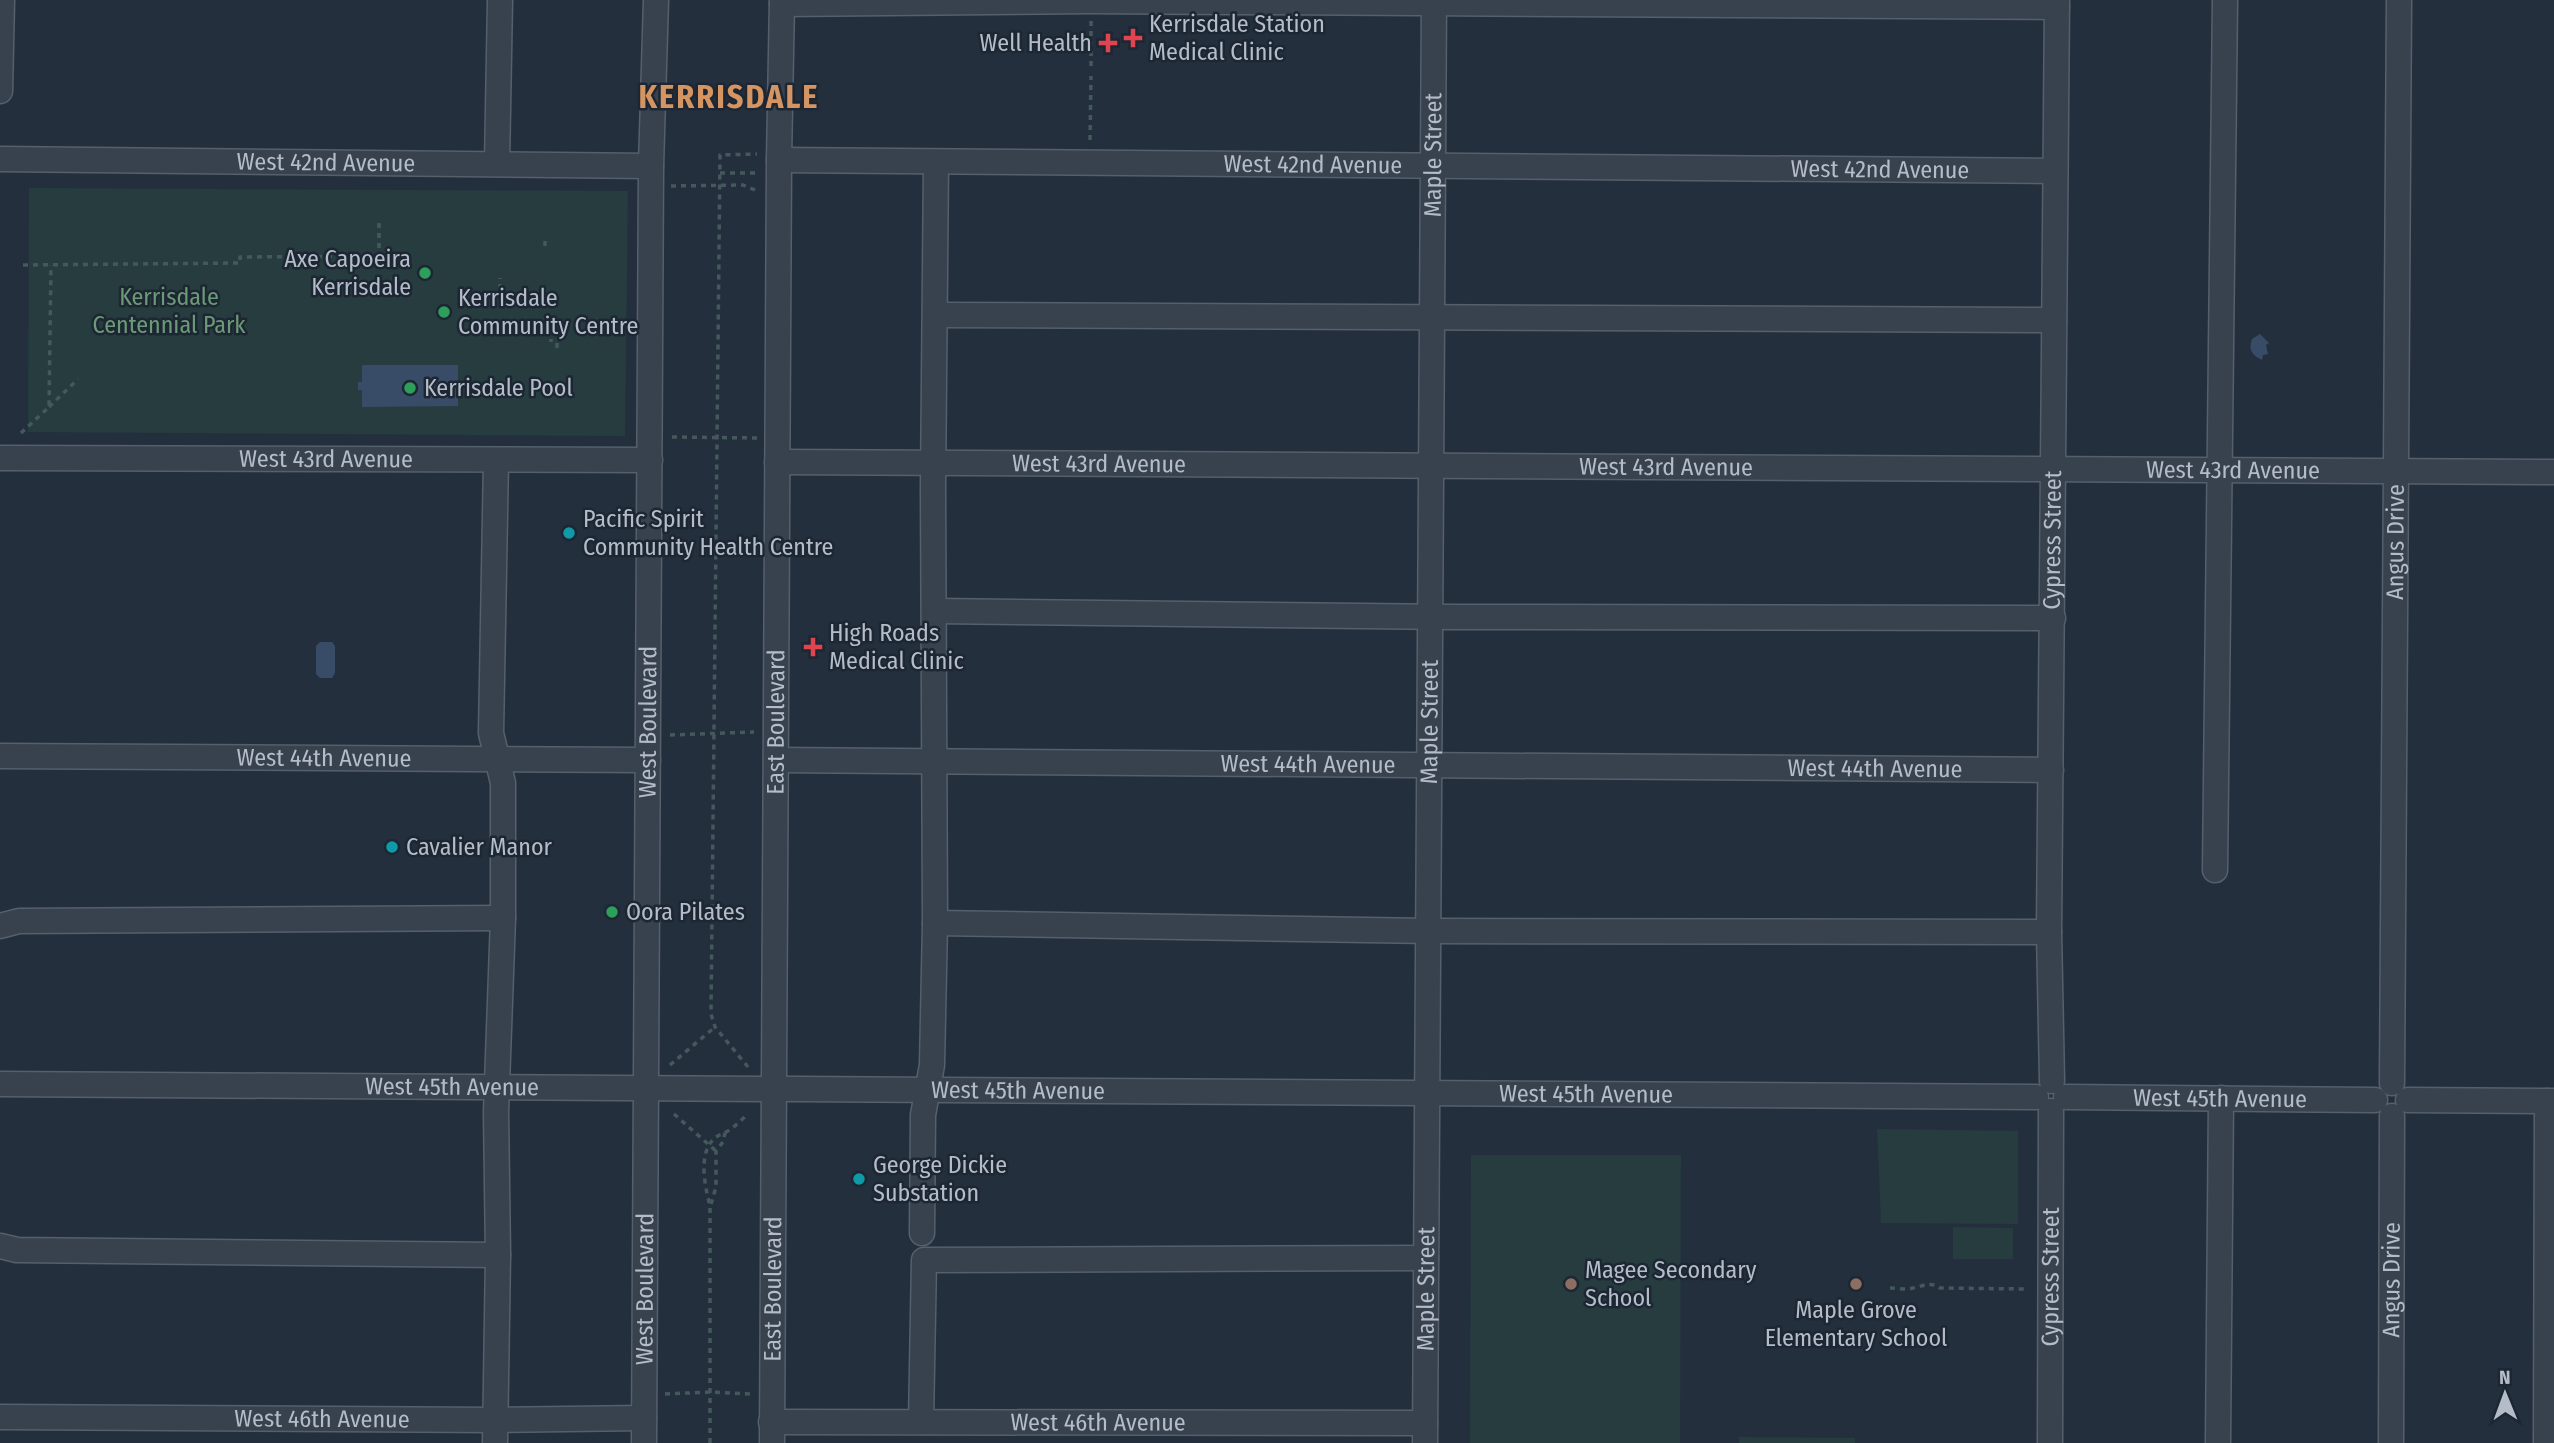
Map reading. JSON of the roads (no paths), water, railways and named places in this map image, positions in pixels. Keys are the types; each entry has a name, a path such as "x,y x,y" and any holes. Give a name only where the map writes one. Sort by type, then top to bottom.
{"street":[{"path":"0,91 2,0"},
{"path":"497,163 500,0"},
{"name":"West Boulevard","path":"644,1443 651,166 656,0"},
{"path":"2215,870 2225,0"},
{"name":"Angus Drive","path":"2391,1443 2399,0"},
{"path":"782,2 2057,4"},
{"name":"East Boulevard","path":"771,1432 782,2"},
{"name":"Maple Street","path":"1425,1433 1434,2"},
{"name":"Cypress Street","path":"2050,1443 2049,932 2057,4"},
{"name":"West 42nd Avenue","path":"0,159 651,166"},
{"name":"West 42nd Avenue","path":"779,160 2055,172"},
{"path":"922,1233 923,1115 932,1065 935,923 936,162"},
{"path":"935,315 2054,320"},
{"name":"West 43rd Avenue","path":"0,458 650,460"},
{"path":"495,1432 498,1087 503,918 503,783 491,733 496,460"},
{"name":"West 43rd Avenue","path":"777,462 2554,472"},
{"path":"935,611 1430,617 2053,618"},
{"name":"West 44th Avenue","path":"0,756 648,760"},
{"name":"West 44th Avenue","path":"776,760 2051,770"},
{"path":"0,926 19,921 503,918"},
{"path":"935,923 1430,931 2049,932"},
{"name":"West 45th Avenue","path":"0,1084 2550,1101"},
{"path":"2218,1443 2221,1098"},
{"path":"2546,1443 2550,1101"},
{"path":"0,1246 17,1250 498,1255"},
{"path":"921,1422 924,1260 1426,1258"},
{"name":"West 46th Avenue","path":"0,1417 495,1432 644,1418"},
{"name":"West 46th Avenue","path":"771,1432 921,1422 1425,1433"}],"water":[{"path":"2260,334 2269,343 2266,345 2268,354 2263,355 2262,360 2253,354 2250,346 2252,339"},
{"path":"362,365 458,365 458,406 362,407 362,390 358,390 358,382 362,382"},
{"path":"320,642 332,642 335,646 335,673 332,678 320,678 316,674 316,646"}],"place":[{"name":"Kerrisdale Station Medical Clinic","path":"1133,38"},
{"name":"Well Health","path":"1108,43"},
{"name":"Axe Capoeira Kerrisdale","path":"425,273"},
{"name":"Kerrisdale Community Centre","path":"444,312"},
{"name":"Kerrisdale Pool","path":"410,388"},
{"name":"Pacific Spirit Community Health Centre","path":"569,533"},
{"name":"High Roads Medical Clinic","path":"813,647"},
{"name":"Cavalier Manor","path":"392,847"},
{"name":"Oora Pilates","path":"612,912"},
{"name":"George Dickie Substation","path":"859,1179"},
{"name":"Magee Secondary School","path":"1571,1284"},
{"name":"Maple Grove Elementary School","path":"1856,1284"}],"district":[{"name":"KERRISDALE","path":"729,97"}],"park label":[{"name":"Kerrisdale Centennial Park","path":"169,311"}]}
